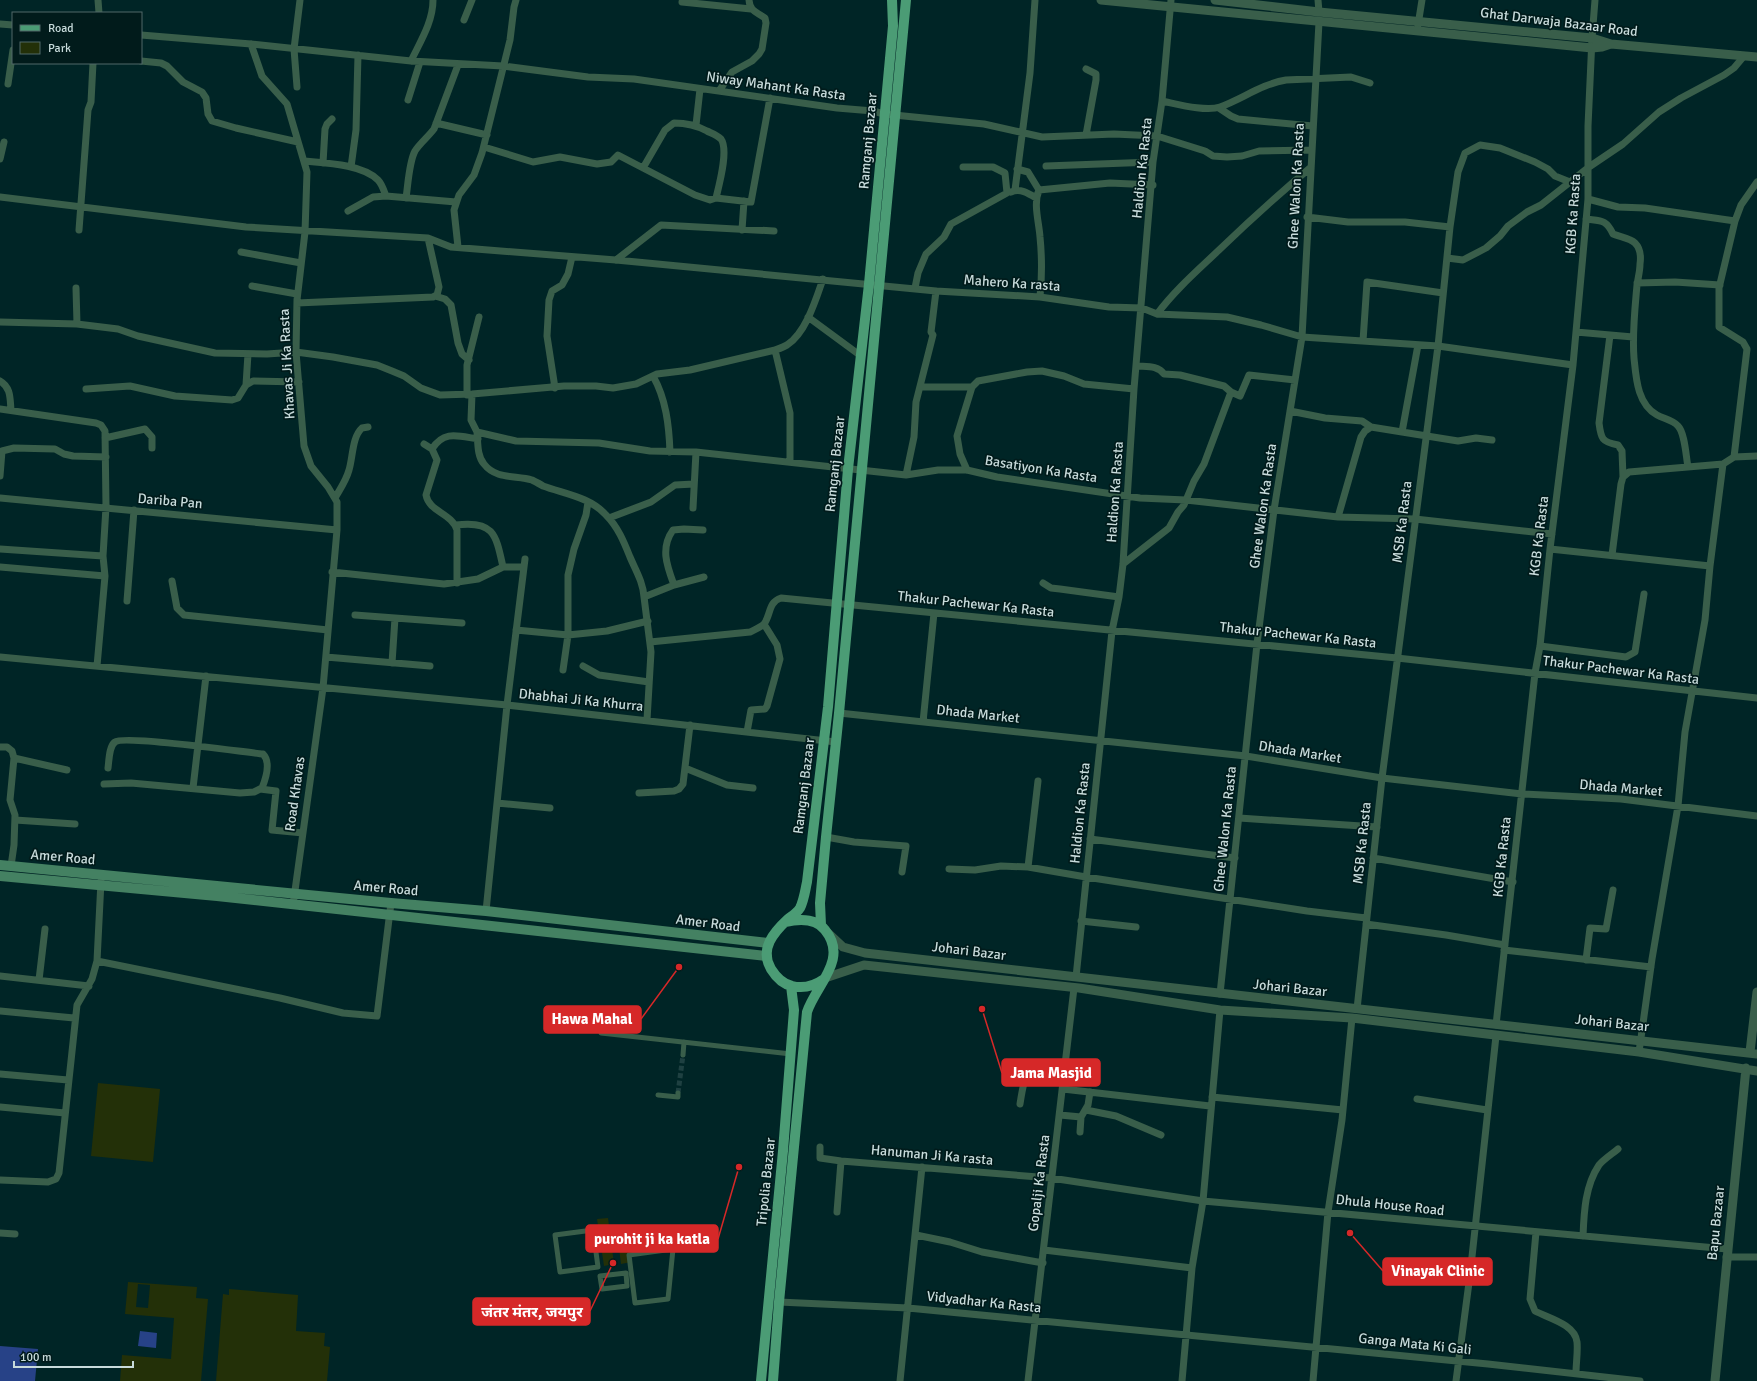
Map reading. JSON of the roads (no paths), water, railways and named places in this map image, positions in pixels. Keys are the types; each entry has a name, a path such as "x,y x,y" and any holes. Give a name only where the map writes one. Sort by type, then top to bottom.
{"main road":[{"name":"Ramganj Bazaar","path":"889,115 892,0"},
{"name":"Ramganj Bazaar","path":"824,928 820,903 840,713 848,605 861,470 874,284 889,115 905,0"},
{"name":"Ramganj Bazaar","path":"785,922 799,910 804,896 828,707 848,469 861,356 874,284"},
{"name":"Amer Road","path":"0,865 486,911 768,943"},
{"name":"Amer Road","path":"0,876 389,915 767,956"},
{"path":"803,920 824,928 834,949 834,960 830,970 824,978 808,987 791,986 782,982 774,975 769,967 767,956 768,943 772,936 785,922 803,920"},
{"name":"Tripolia Bazaar","path":"773,1381 779,1302 807,1012 810,1001 824,978"},
{"name":"Tripolia Bazaar","path":"762,1381 794,1010 791,986"},
{"path":"768,1302 779,1302"}],"street":[{"path":"98,0 99,12"},
{"path":"297,88 294,49 300,0"},
{"path":"411,61 433,10 433,0"},
{"path":"464,20 472,0"},
{"path":"458,247 454,210 459,195 474,175 484,147 510,40 516,0"},
{"path":"719,92 732,72 756,58 762,49 765,18 754,13 751,9 749,0"},
{"path":"1015,190 1030,73 1035,0"},
{"path":"1101,0 1170,3 1318,22 1592,48 1611,44"},
{"name":"Ghat Darwaja Bazaar Road","path":"1215,0 1318,12 1592,38 1611,44 1757,57"},
{"path":"1318,0 1318,22"},
{"path":"1417,32 1422,0"},
{"name":"KGB Ka Rasta","path":"1496,1025 1535,672 1540,646 1576,332 1588,199 1588,126 1595,0"},
{"path":"682,2 751,9"},
{"name":"Haldion Ka Rasta","path":"1076,977 1112,631 1119,597 1123,564 1134,390 1153,162 1162,101 1170,3"},
{"name":"Ghee Walon Ka Rasta","path":"1220,994 1257,644 1274,510 1302,338 1318,22"},
{"path":"0,24 12,25"},
{"name":"Niway Mahant Ka Rasta","path":"142,35 250,44 420,62 503,66 588,76 634,79 719,92 873,111 889,115 984,124 1042,137 1086,135 1157,136 1213,156 1242,156 1259,151 1312,150"},
{"name":"Khavas Ji Ka Rasta","path":"250,44 262,76 287,104 308,172 305,232 297,304 296,352 304,446 312,466 337,502 337,530 332,572 323,688"},
{"path":"351,167 356,130 358,55"},
{"path":"1447,258 1463,260 1486,248 1500,236 1508,226 1527,212 1541,205 1589,167 1623,144 1659,112 1681,98 1724,75 1734,68 1744,56"},
{"path":"8,84 12,57"},
{"path":"142,60 161,63 167,66 183,82 202,92 206,98 208,114 212,121 298,142"},
{"path":"408,100 420,62"},
{"path":"79,230 88,110 91,102 93,64"},
{"path":"406,198 412,157 418,146 428,137 436,123 458,65"},
{"path":"1086,69 1096,74 1096,80 1086,135"},
{"path":"1162,101 1207,108 1219,108 1275,82 1315,78 1351,77 1370,83"},
{"path":"696,125 700,89"},
{"path":"484,147 533,162 560,157 597,164 611,162 618,155 695,195 710,200 716,198 751,202 770,98"},
{"path":"1219,108 1238,119 1313,126"},
{"path":"323,163 326,124 332,119"},
{"path":"436,123 487,136"},
{"path":"643,168 665,130 674,123 696,125 718,137 723,144 723,169 716,198"},
{"path":"0,159 4,142"},
{"name":"MSB Ka Rasta","path":"1358,1009 1376,827 1425,436 1438,346 1450,227 1458,172 1465,153 1480,145 1500,148 1535,162 1548,169 1555,176 1570,182"},
{"path":"304,161 351,167 372,176 379,181 386,196"},
{"path":"1046,166 1153,162"},
{"path":"963,167 993,167 1005,173 1007,193"},
{"path":"1157,314 1170,296 1193,272 1265,206 1310,168"},
{"path":"1017,169 1028,172 1039,190"},
{"path":"1039,190 1110,182 1152,185"},
{"path":"1734,457 1747,349 1743,342 1719,327 1720,285 1735,221 1741,205 1757,182"},
{"path":"915,288 918,273 926,254 944,237 951,224 1015,190 1024,191 1036,198"},
{"path":"1039,190 1036,198 1042,282 1040,297"},
{"path":"348,211 373,197 386,196 456,202"},
{"name":"Mahero Ka rasta","path":"0,197 246,227 305,232 428,238 451,247 616,260 936,291 1040,297 1109,306 1142,308 1157,314 1227,317 1261,324 1302,338 1438,346 1572,365"},
{"path":"1588,199 1618,207 1645,208 1735,221"},
{"path":"742,230 744,201"},
{"path":"1308,217 1348,222 1405,222 1450,227"},
{"path":"1586,219 1606,222 1610,226 1613,234 1631,240 1636,244 1640,251 1633,337 1637,385 1650,410 1678,426 1682,432 1688,467"},
{"path":"616,260 661,225 774,231"},
{"path":"428,238 439,287 439,292 435,296"},
{"path":"241,252 301,263"},
{"path":"555,388 547,336 549,300 552,291 562,285 568,274 572,257"},
{"path":"0,322 77,324 118,329 138,336 215,352 248,354 296,352 333,357 377,365 404,376 421,388 440,395 596,386 613,388 636,384 653,376 690,370 775,350 787,345 794,338 813,309 823,279"},
{"path":"1363,341 1367,282 1443,293"},
{"path":"1637,283 1675,282 1720,285"},
{"path":"252,286 298,294"},
{"path":"76,288 77,324"},
{"path":"906,475 914,437 916,402 933,335 931,332 936,291"},
{"path":"297,304 435,296 445,299 451,305 458,344 462,354 469,360"},
{"path":"479,317 467,365 471,420 478,436 478,450 484,464 504,476 532,480 593,504 608,518 620,534 643,584 648,621 651,663 647,720"},
{"path":"808,317 861,356"},
{"path":"1576,332 1633,337"},
{"path":"1610,334 1599,423 1601,436 1605,441 1618,445 1622,451 1623,477 1612,555"},
{"path":"1402,432 1418,345"},
{"path":"775,350 790,413 790,462"},
{"path":"86,389 130,386 175,396 232,400 238,398 246,385 248,354"},
{"path":"1136,366 1161,369 1164,374 1180,375 1224,386 1231,392 1240,396 1248,374 1295,380"},
{"path":"967,470 960,454 957,436 972,387 978,381 1027,372 1042,371 1064,376 1084,384 1134,390"},
{"path":"653,376 660,388 665,407 670,452"},
{"path":"246,385 260,380 299,382"},
{"path":"0,381 4,383 10,393 11,410"},
{"path":"920,387 972,387"},
{"path":"1123,564 1169,528 1178,512 1184,505 1204,464 1231,392"},
{"path":"0,409 96,423 101,425 105,431 106,507 103,556 105,576 97,666"},
{"path":"1290,410 1325,418 1362,422 1371,427 1458,441 1476,438 1492,440"},
{"path":"335,498 344,483 356,435 362,428 368,427"},
{"path":"1338,517 1361,437 1365,430 1371,427"},
{"path":"105,438 145,429 152,437 152,448"},
{"name":"Basatiyon Ka Rasta","path":"432,449 437,441 447,436 478,436 516,441 599,442 650,452 696,452 906,475 938,470 967,470 997,477 1140,498 1186,500 1338,517 1415,519 1552,534"},
{"path":"424,444 432,449 435,453 436,460 426,499 429,504 448,517 456,525 458,536 456,583"},
{"path":"0,476 2,451 14,448 55,449 64,454 73,456 106,458"},
{"path":"693,508 696,452"},
{"path":"1623,477 1629,472 1723,464 1734,457 1757,456"},
{"path":"1639,1052 1651,967 1678,806 1685,732 1705,620 1710,566 1723,464"},
{"path":"608,518 651,502 675,485 694,484"},
{"name":"Dariba Pan","path":"0,498 337,530"},
{"path":"563,670 568,635 568,575 574,549 586,515 588,502"},
{"path":"127,601 134,510"},
{"path":"456,525 475,524 490,530 495,537 503,567"},
{"path":"674,585 667,566 665,551 668,536 672,530 678,528 703,530"},
{"path":"0,549 103,556"},
{"path":"1550,549 1710,566"},
{"path":"332,572 444,584 478,580 503,567 524,563 507,705 486,911"},
{"path":"0,567 105,576"},
{"path":"644,597 674,585 704,577"},
{"path":"172,580 177,608 184,616 328,630"},
{"path":"1043,583 1052,588 1119,597"},
{"path":"1540,646 1626,656 1635,652 1644,594"},
{"name":"Thakur Pachewar Ka Rasta","path":"764,624 771,606 776,599 781,598 1535,672 1693,692 1757,698"},
{"path":"923,722 934,613"},
{"path":"355,615 462,623"},
{"path":"392,663 395,618"},
{"path":"516,630 568,635 607,631 648,621"},
{"path":"650,642 750,632 764,624 777,645 780,659 767,706 765,709 751,710 748,732"},
{"path":"326,657 430,666"},
{"name":"Dhabhai Ji Ka Khurra","path":"0,658 507,705 836,742"},
{"path":"582,666 599,674 649,682"},
{"path":"193,788 206,676"},
{"name":"Road Khavas","path":"293,905 323,688"},
{"name":"Dhada Market","path":"840,713 1246,756 1382,778 1522,794 1620,799 1757,816"},
{"path":"639,793 674,792 680,790 683,784 690,726"},
{"path":"104,784 131,783 240,793 254,792 262,788 266,780 267,761 263,754 119,740 114,742 112,746 108,768"},
{"path":"0,746 7,747 12,752 14,758 10,800 15,815 14,845 11,866"},
{"path":"14,758 66,770"},
{"path":"685,768 727,785 752,788"},
{"path":"1028,866 1038,781"},
{"path":"260,789 276,791 272,830 303,833"},
{"path":"497,803 550,808"},
{"path":"1239,818 1376,827"},
{"path":"15,820 76,824"},
{"path":"826,837 854,842 906,846 902,872"},
{"path":"1090,839 1235,858"},
{"path":"1373,858 1513,882"},
{"path":"949,869 975,870 1001,866 1028,866 1086,877 1231,898 1446,934 1505,948 1586,960 1651,967"},
{"path":"0,1180 48,1182 56,1179 59,1173 74,1018 77,1005 89,986 97,961 101,874"},
{"path":"1586,960 1590,928 1606,929 1613,890"},
{"path":"97,961 280,998 343,1013 377,1016 391,903"},
{"path":"1081,921 1136,927"},
{"name":"Johari Bazar","path":"824,928 844,947 865,953 1641,1041 1754,1048"},
{"path":"39,980 45,929"},
{"name":"Johari Bazar","path":"824,978 864,965 1074,988 1220,1010 1352,1018 1639,1052 1746,1068 1757,1071"},
{"path":"0,976 89,986"},
{"name":"Gopalji Ka Rasta","path":"1028,1381 1074,988"},
{"path":"1754,1048 1757,992"},
{"path":"1182,1381 1192,1268 1203,1201 1210,1106 1220,1010"},
{"path":"0,1011 74,1018"},
{"path":"1313,1381 1328,1212 1343,1110 1352,1018"},
{"path":"601,1033 790,1054"},
{"path":"1583,1046 1584,1034"},
{"path":"1456,1381 1496,1036"},
{"path":"683,1055 684,1042"},
{"name":"Bapu Bazaar","path":"1715,1381 1746,1068"},
{"path":"1020,1104 1023,1080 1028,1073 1038,1069 1064,1074"},
{"path":"0,1074 68,1080"},
{"path":"1063,1089 1210,1106"},
{"path":"1080,1132 1081,1117 1086,1110 1090,1092"},
{"path":"658,1095 678,1097 678,1093"},
{"path":"1212,1097 1343,1110"},
{"path":"1417,1099 1487,1110"},
{"path":"0,1107 65,1113"},
{"path":"1086,1110 1116,1116 1161,1135"},
{"path":"1060,1115 1081,1117"},
{"name":"Hanuman Ji Ka rasta","path":"820,1147 820,1158 841,1161 1051,1178"},
{"path":"1583,1236 1584,1214 1589,1185 1600,1164 1618,1149"},
{"path":"837,1212 841,1161"},
{"path":"900,1381 922,1167"},
{"name":"Dhula House Road","path":"1051,1178 1203,1201 1583,1236 1757,1257"},
{"path":"593,1230 598,1267 560,1272 555,1235 593,1230"},
{"path":"0,1232 15,1234"},
{"path":"1536,1232 1530,1299 1535,1311 1568,1327 1574,1333 1577,1340 1576,1374"},
{"path":"916,1235 950,1242 982,1252 1042,1263"},
{"path":"672,1249 668,1299 635,1303 629,1255 672,1249"},
{"path":"1044,1250 1192,1268"},
{"path":"626,1273 628,1286 602,1289 600,1276 626,1273"},
{"name":"Vidyadhar Ka Rasta","path":"779,1302 908,1308 1186,1335"},
{"name":"Ganga Mata Ki Gali","path":"1186,1335 1458,1361 1640,1381"}],"water":[{"path":"140,1331 157,1333 156,1348 138,1346"},
{"path":"0,1346 38,1349 35,1381 0,1381"}],"tunnel":[{"path":"678,1093 683,1055"}],"place":[{"name":"Hawa Mahal","path":"679,967"},
{"name":"Jama Masjid","path":"982,1009"},
{"name":"purohit ji ka katla","path":"739,1167"},
{"name":"Vinayak Clinic","path":"1350,1233"},
{"name":"जंतर मंतर, जयपुर","path":"613,1263"}]}
